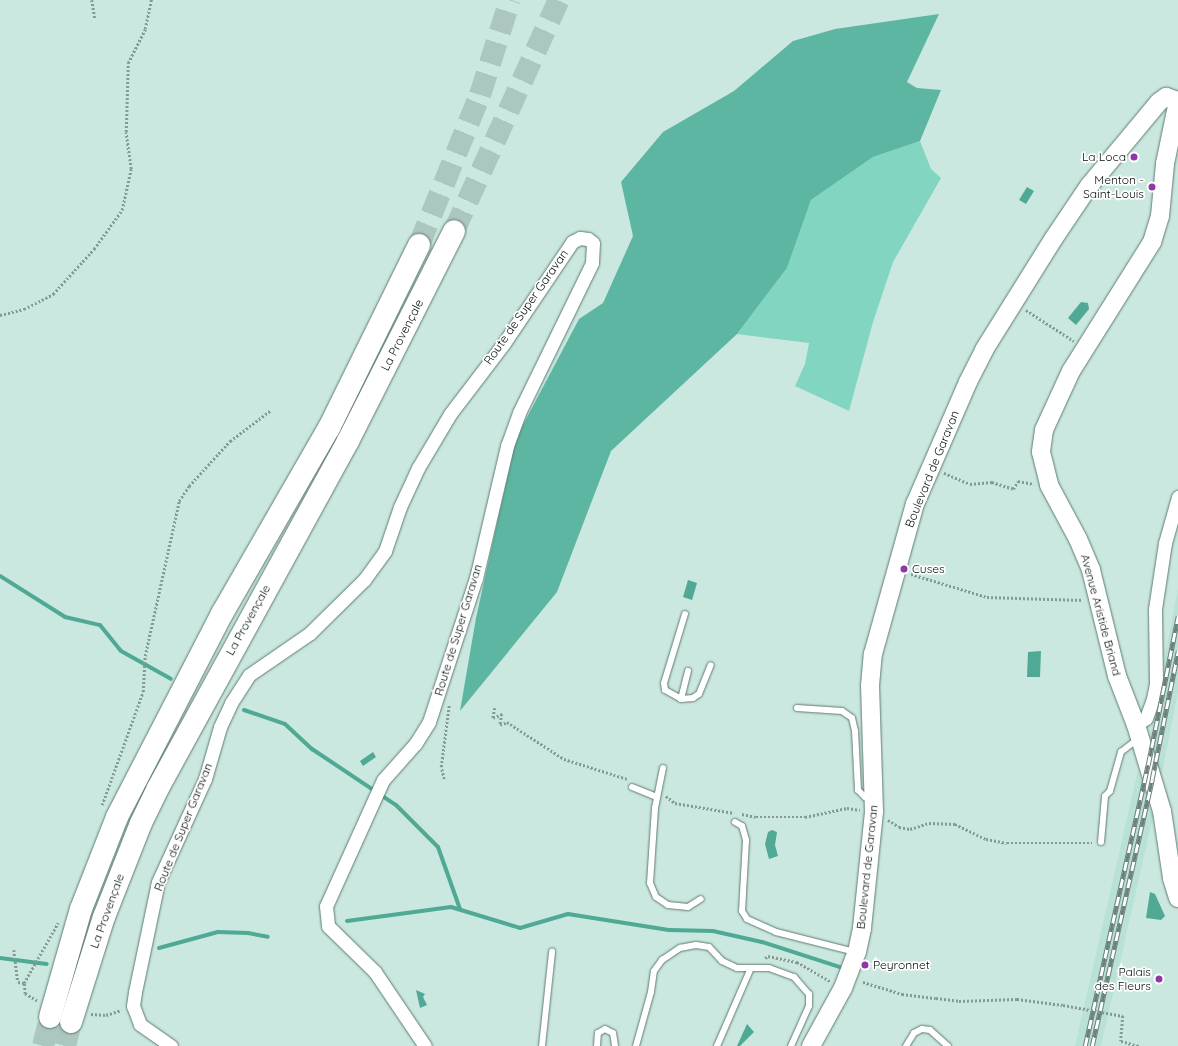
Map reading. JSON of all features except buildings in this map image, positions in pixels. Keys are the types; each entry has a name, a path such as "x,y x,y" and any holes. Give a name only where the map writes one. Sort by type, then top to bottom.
{"highway":[{"name":"La Provençale","path":"77,1018 104,917 154,795 348,442 454,231"},
{"name":"La Provençale","path":"44,1009 117,817 223,612 329,428 420,245"}],"street":[{"name":"Boulevard de Garavan","path":"811,1046 843,988 857,952 862,928 874,805 871,672 878,633 915,504 968,382 1014,302 1089,186 1159,102 1166,97 1178,101"},
{"name":"Avenue Aristide Briand","path":"1178,101 1167,151 1160,216 1152,242 1086,348 1055,402 1044,430 1041,452 1049,485 1078,539 1091,570 1096,600 1117,676 1138,731 1162,811 1172,878 1178,898"},
{"name":"Route de Super Garavan","path":"133,1006 158,882 204,779 220,726 239,686 261,665 310,633 364,580 385,551 400,507 418,468 450,414 504,343 572,242 580,238 588,239 593,243 592,263 519,412 506,446 476,578 429,722 415,744 383,780 326,906 328,926 375,972 425,1046"},
{"path":"1138,731 1146,718 1153,699 1156,683 1155,609 1169,524 1178,497"},
{"path":"133,1006 140,1024 171,1046"}],"lane":[{"path":"685,614 664,683 665,690 681,699 693,698 699,694 711,665"},
{"path":"681,699 688,672"},
{"path":"797,708 842,711 852,718 855,731 858,790 874,805"},
{"path":"1101,842 1105,796 1110,792 1121,752 1138,731"},
{"path":"662,768 657,796 650,857 650,883 656,897 668,905 688,907 701,899"},
{"path":"632,787 657,796"},
{"path":"735,822 742,826 746,840 742,911 747,919 776,932 857,952"},
{"path":"636,1046 652,992 654,971 668,956 680,948 696,945 709,947 722,961 750,970 769,968 782,971 794,977 809,994 808,1006 791,1046"},
{"path":"542,1046 552,952"},
{"path":"717,1046 750,970"},
{"path":"596,1046 598,1033 605,1029 613,1033 615,1046"},
{"path":"906,1046 914,1033 922,1029 930,1030 948,1046"}],"path":[{"path":"92,0 95,18"},
{"path":"0,315 24,309 53,294 94,249 122,210 131,169 126,132 128,63 145,30 151,0"},
{"path":"1014,302 1086,348"},
{"path":"100,811 130,723 139,708 143,692 145,656 179,501 189,486 230,441 271,410"},
{"path":"931,467 970,484 992,482 1013,489 1018,481 1049,485"},
{"path":"896,569 987,597 1096,600"},
{"path":"444,780 441,767 450,697"},
{"path":"874,805 898,828 910,829 929,824 955,824 986,839 1007,842 1101,842"},
{"path":"44,1009 25,994 24,983 42,955 61,918"},
{"path":"14,950 18,982 24,983"},
{"path":"750,970 768,956 797,962 852,993 864,981 902,994 936,998 1031,1000 1063,1004 1123,1016 1121,1041 1139,1046"},
{"path":"77,1018 106,1015 133,1006"}],"shaded area":[{"path":"939,14 907,82 917,88 941,90 920,141 873,157 811,200 787,268 737,334 611,451 557,592 460,711 476,618 516,438 579,319 603,303 633,236 621,182 663,132 734,91 793,41 835,29"},
{"path":"920,141 931,169 941,178 893,262 873,322 849,411 795,386 805,364 809,343 737,334 787,268 811,200 873,157"},
{"path":"1027,187 1034,191 1026,204 1019,200"},
{"path":"1081,302 1088,303 1089,309 1076,325 1068,318"},
{"path":"688,580 697,583 692,600 683,597"},
{"path":"1178,588 1178,692 1161,778 1150,735"},
{"path":"1041,651 1040,677 1027,677 1028,652"},
{"path":"373,752 376,757 363,766 360,761"},
{"path":"1138,770 1153,817 1101,1046 1075,1046"},
{"path":"772,830 777,832 775,845 778,856 769,859 765,844 768,832"},
{"path":"1150,892 1155,894 1165,916 1161,920 1146,918"},
{"path":"416,990 425,994 423,997 427,1005 420,1008"},
{"path":"747,1024 754,1032 740,1046 737,1046"}],"waterway":[{"path":"0,576 65,617 100,625 121,651 171,679"},
{"path":"244,710 285,724 312,749 396,805 438,847 460,909"},
{"path":"347,921 451,907 520,928 568,914 669,930 713,931 762,942 840,967"},
{"path":"159,948 218,932 248,933 268,937"},
{"path":"0,958 47,964"}],"tunnel":[{"path":"419,245 480,95 510,0"},
{"path":"454,231 559,0"},
{"path":"43,1046 50,1017"},
{"path":"65,1046 71,1022"}],"railway":[{"path":"1085,1046 1148,765 1178,616"},
{"path":"1092,1046 1152,779 1178,651"}],"place":[{"name":"La Loca","path":"1134,157"},
{"name":"Menton - Saint-Louis","path":"1152,187"},
{"name":"Cuses","path":"904,569"},
{"name":"Peyronnet","path":"865,965"},
{"name":"Palais des Fleurs","path":"1159,979"}]}
